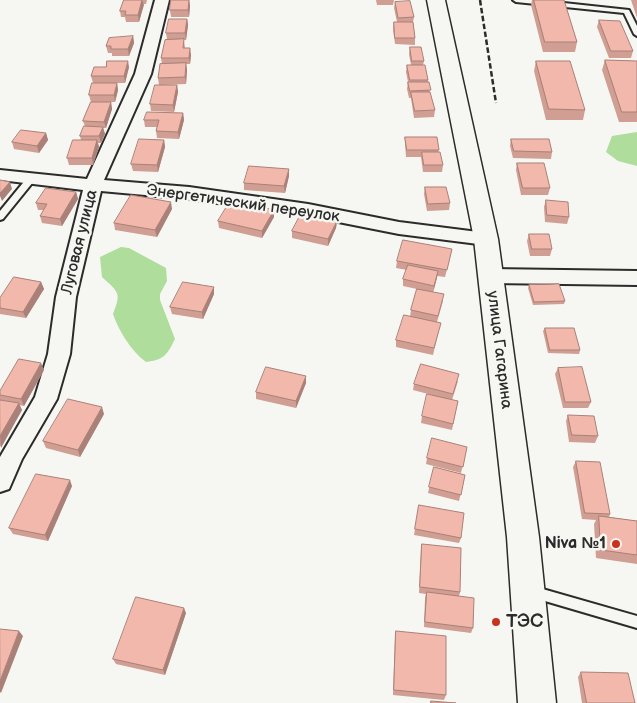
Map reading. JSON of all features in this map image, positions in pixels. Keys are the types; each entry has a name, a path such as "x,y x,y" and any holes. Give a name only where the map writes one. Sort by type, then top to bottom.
{"main road":[{"name":"улица Гагарина","path":"436,0 486,239 529,592 537,703"}],"street":[{"name":"Луговая улица","path":"0,482 13,454 46,399 59,354 66,297 93,186 143,74 162,0"},
{"name":"Энергетический переулок","path":"0,175 93,186 189,192 308,210 399,228 486,239"},
{"path":"490,276 637,278"}],"lane":[{"path":"516,0 627,11 637,34"},
{"path":"0,218 30,180"},
{"path":"529,592 637,622"}],"green space":[{"path":"637,132 637,166 618,161 606,152 612,136"},
{"path":"121,247 129,248 166,268 167,281 160,294 160,300 175,339 167,353 157,360 146,362 135,352 122,334 113,314 118,297 115,289 102,277 100,257"}],"building":[{"path":"124,0 142,0 138,15 125,15 126,11 120,11"},
{"path":"171,0 189,0 188,10 170,10"},
{"path":"534,0 564,0 577,42 545,42"},
{"path":"410,1 414,17 398,18 395,2"},
{"path":"169,19 187,19 185,33 166,33"},
{"path":"599,20 620,21 633,51 611,51"},
{"path":"394,22 413,22 415,38 395,38"},
{"path":"133,36 128,49 111,49 111,46 106,46 109,38"},
{"path":"184,39 183,48 190,48 189,58 161,58 165,40"},
{"path":"410,47 421,47 424,61 412,61"},
{"path":"605,60 637,61 637,112 622,112"},
{"path":"107,61 128,61 124,76 91,76 94,67 106,67"},
{"path":"536,61 570,61 585,110 549,109"},
{"path":"186,63 185,77 158,78 160,64"},
{"path":"407,65 425,65 428,80 410,80"},
{"path":"408,82 429,82 431,90 410,91"},
{"path":"92,83 117,83 114,95 89,95"},
{"path":"155,85 177,85 173,105 150,104"},
{"path":"411,92 430,92 435,110 415,111"},
{"path":"91,102 111,102 104,122 83,121"},
{"path":"147,112 183,113 178,132 156,131 159,120 144,120"},
{"path":"84,126 103,127 99,136 80,136"},
{"path":"21,130 46,133 37,146 12,142"},
{"path":"405,137 437,137 439,150 407,150"},
{"path":"139,139 164,140 157,165 131,164"},
{"path":"511,139 549,139 552,152 514,151"},
{"path":"73,140 97,140 92,158 67,158"},
{"path":"422,152 440,152 443,165 424,165"},
{"path":"517,163 544,163 550,188 523,188"},
{"path":"249,166 289,169 284,186 244,183"},
{"path":"0,180 10,182 0,193"},
{"path":"425,187 446,187 450,203 428,204"},
{"path":"46,188 76,192 60,219 40,216 47,204 36,203"},
{"path":"131,195 171,202 155,230 114,223"},
{"path":"231,200 274,210 262,231 218,221"},
{"path":"546,200 568,202 569,217 547,215"},
{"path":"301,214 337,221 328,239 292,231"},
{"path":"529,234 549,234 552,249 532,249"},
{"path":"403,240 452,249 447,270 397,261"},
{"path":"408,265 438,271 434,286 403,279"},
{"path":"14,277 41,282 23,312 0,308 0,298"},
{"path":"183,282 214,287 202,312 170,307"},
{"path":"559,284 565,301 534,302 529,285"},
{"path":"417,289 444,294 438,316 411,310"},
{"path":"404,315 441,323 434,348 396,340"},
{"path":"545,328 574,328 580,350 550,350"},
{"path":"19,359 41,363 21,399 0,395 0,391"},
{"path":"421,364 459,374 453,394 414,384"},
{"path":"266,367 306,376 296,401 256,392"},
{"path":"582,367 591,402 565,402 558,368"},
{"path":"427,394 458,401 453,424 422,416"},
{"path":"68,399 102,407 78,450 43,441"},
{"path":"0,400 19,403 0,436"},
{"path":"568,415 594,416 598,436 572,435"},
{"path":"432,438 467,447 463,467 427,458"},
{"path":"576,461 600,462 610,514 585,513"},
{"path":"434,467 465,475 461,495 429,487"},
{"path":"36,474 70,480 45,535 9,528"},
{"path":"419,505 464,513 461,538 415,529"},
{"name":"Niva №1","path":"599,516 637,521 637,555 601,550"},
{"path":"422,544 461,548 460,592 420,587"},
{"path":"427,592 474,598 473,628 425,622"},
{"path":"136,597 184,608 163,670 113,659"},
{"path":"0,629 19,631 0,681"},
{"path":"396,631 446,636 446,695 394,690"},
{"path":"581,672 628,673 635,703 587,703"},
{"path":"431,701 456,703 431,703"}],"railway":[{"path":"480,0 496,103"}],"place":[{"name":"Niva №1","path":"616,544"},
{"name":"ТЭС","path":"496,622"}]}
